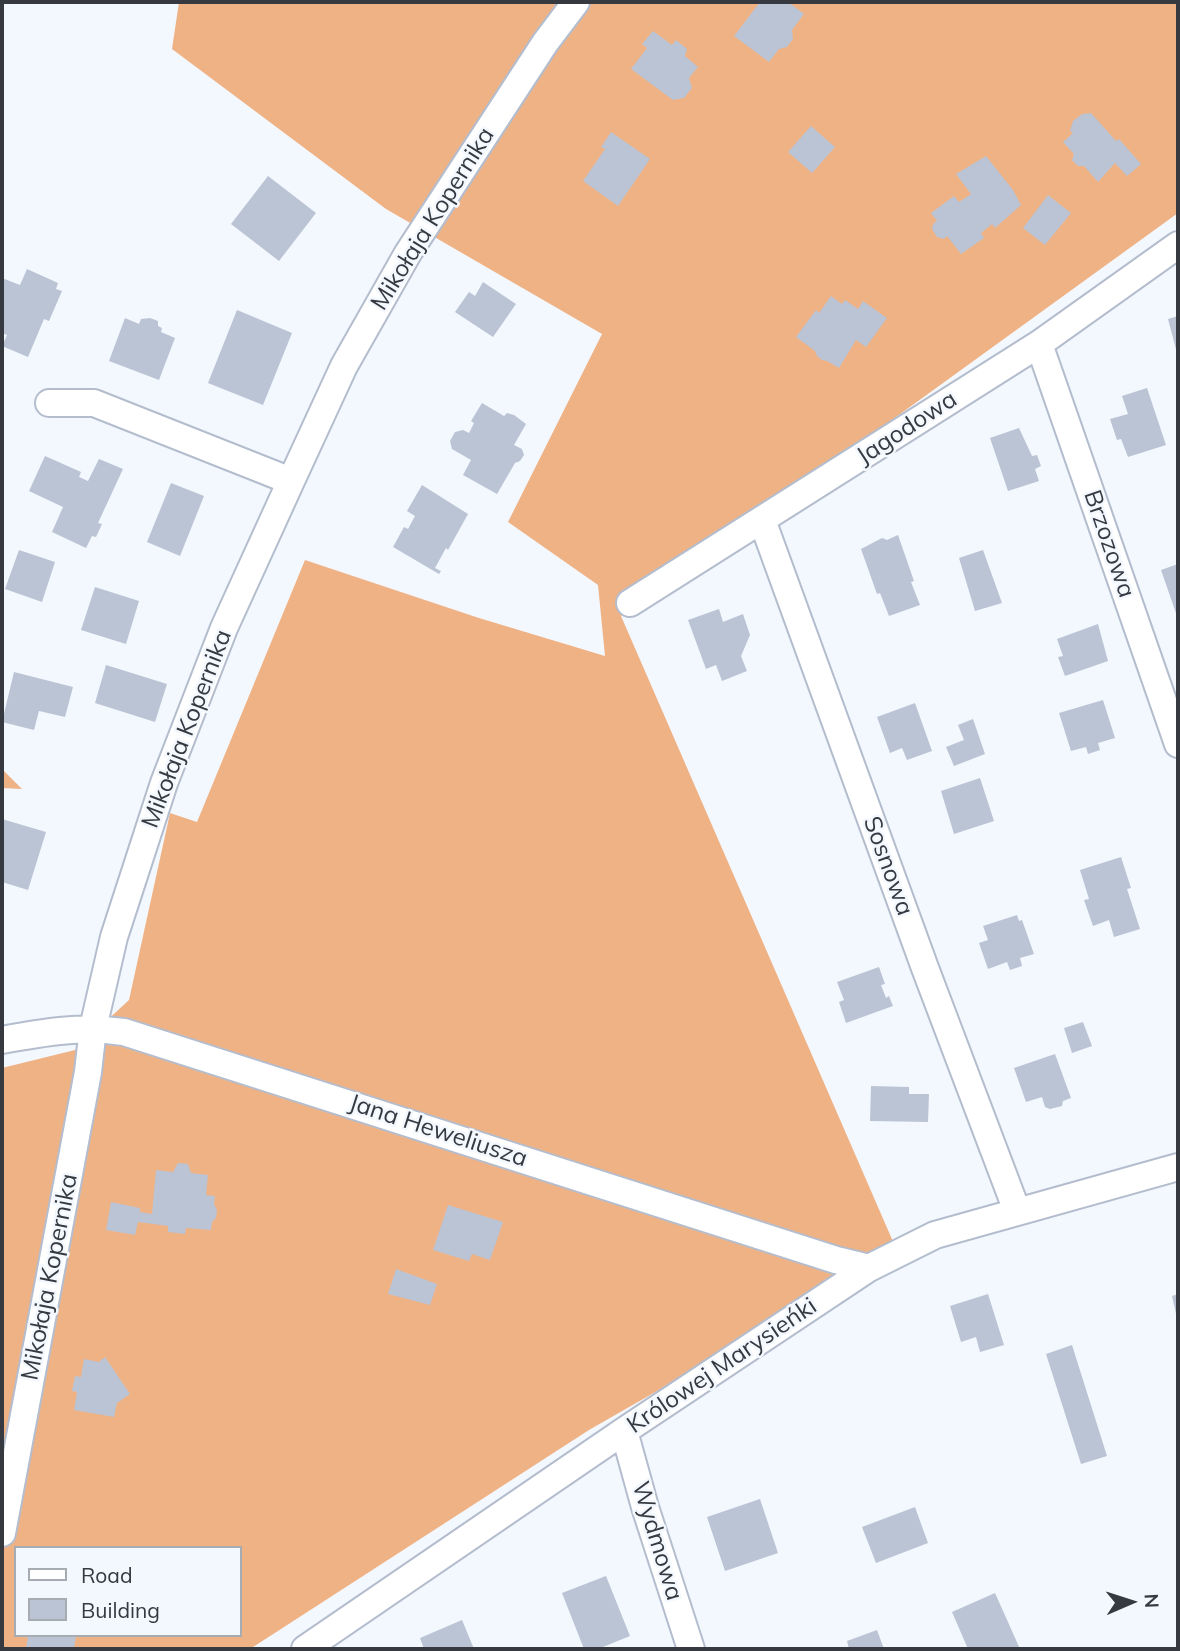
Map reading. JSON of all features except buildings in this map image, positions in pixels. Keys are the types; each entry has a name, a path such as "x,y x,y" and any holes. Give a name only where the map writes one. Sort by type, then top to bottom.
{"street":[{"name":"Mikołaja Kopernika","path":"2,1532 88,1072 93,1028 114,937 164,783 224,628 344,366 408,253 545,43 576,2"},
{"name":"Jagodowa","path":"629,603 1039,344 1178,245"},
{"name":"Brzozowa","path":"1039,344 1178,744"},
{"path":"48,403 94,403 291,481"},
{"name":"Sosnowa","path":"762,520 925,968 1017,1211"},
{"name":"Jana Heweliusza","path":"2,1040 55,1030 93,1028 124,1032 836,1260 869,1268"},
{"name":"Królowej Marysieńki","path":"306,1649 624,1431 869,1268 935,1235 1178,1167"},
{"name":"Wydmowa","path":"624,1431 645,1507 691,1649"}],"shaded area":[{"path":"179,2 1178,2 1178,213 621,616 898,1253 589,1430 250,1649 2,1649 2,1068 75,1050 129,1000 170,813 197,822 305,560 479,618 605,656 598,585 508,522 602,334 386,209 172,49"},
{"path":"2,769 22,789 2,788"}]}
